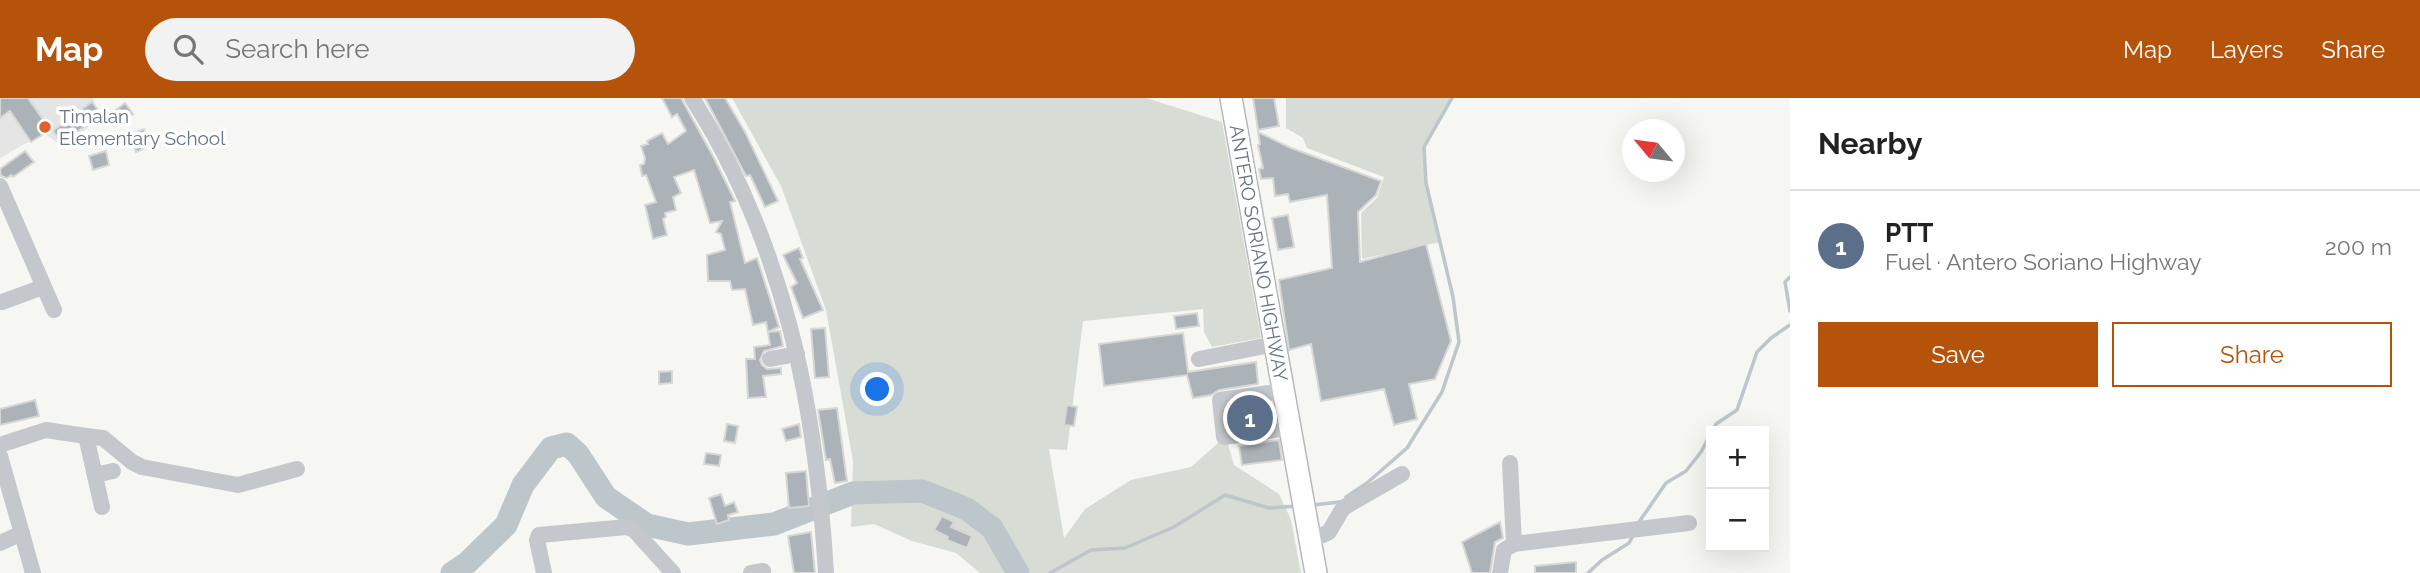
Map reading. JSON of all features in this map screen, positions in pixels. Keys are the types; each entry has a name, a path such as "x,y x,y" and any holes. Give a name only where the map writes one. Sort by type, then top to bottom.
{"main road":[{"name":"ANTERO SORIANO HIGHWAY","path":"1231,98 1316,573"}],"street":[{"path":"692,98 722,150 766,248 778,282 812,427 826,573"},
{"path":"0,186 54,310"},
{"path":"2,302 43,287"},
{"path":"1199,359 1275,344"},
{"path":"770,359 797,354"},
{"path":"1284,391 1220,400 1224,437 1290,428"},
{"path":"0,445 46,430 103,438 142,467 238,485 297,469"},
{"path":"86,436 102,507"},
{"path":"0,456 33,573"},
{"path":"1510,463 1514,544"},
{"path":"95,475 113,471"},
{"path":"1310,541 1329,531 1343,508 1402,474"},
{"path":"1500,573 1504,550 1514,544 1689,523"},
{"path":"544,573 537,540 540,535 627,527 634,530 673,573"},
{"path":"0,543 22,533"}],"shaded area":[{"name":"Timalan Elementary School","path":"0,98 93,98 98,120 63,147 44,133 0,158"},
{"path":"732,98 1146,98 1222,122 1261,338 1212,347 1204,332 1203,309 1083,321 1067,450 1049,449 1064,538 1085,509 1131,480 1191,467 1225,434 1234,465 1279,494 1291,520 1301,573 980,573 956,553 912,541 874,524 851,527 853,461 826,310 781,186"},
{"path":"1286,98 1452,98 1424,147 1426,183 1440,242 1362,259 1361,213 1377,198 1384,177 1307,148 1303,138 1286,128"}],"building":[{"path":"0,98 28,98 50,130 31,142 10,111 0,118"},
{"path":"662,98 681,98 714,158 735,201 730,202 745,263 757,258 779,327 768,332 766,322 753,325 745,289 732,290 730,281 708,281 707,255 725,250 721,234 716,232 722,221 710,223 694,170 674,177 681,193 673,197 676,210 665,213 666,217 663,219 667,235 653,239 645,205 656,202 646,175 642,176 640,165 644,164 645,158 641,146 662,133 668,144 686,131 677,114 672,117"},
{"path":"705,98 725,98 745,132 778,201 765,207 750,175 746,176"},
{"path":"1253,98 1274,98 1279,126 1258,130"},
{"path":"92,102 101,114 62,143 53,131"},
{"path":"125,103 133,114 120,124 112,113"},
{"path":"144,129 150,146 136,152 130,134"},
{"path":"1258,132 1291,148 1381,181 1376,195 1358,212 1360,262 1426,244 1451,341 1435,379 1409,384 1417,419 1394,425 1384,389 1321,401 1311,344 1289,350 1279,280 1332,268 1327,195 1290,202 1288,194 1275,196 1273,178 1261,179 1259,169 1263,168"},
{"path":"25,151 34,162 13,177 1,176 0,169"},
{"path":"106,151 109,165 93,170 89,156"},
{"path":"1288,215 1294,247 1278,250 1272,218"},
{"path":"799,248 803,258 800,259 823,310 803,318 791,287 797,283 783,255"},
{"path":"1197,313 1199,326 1176,329 1174,316"},
{"path":"825,328 829,377 815,378 811,329"},
{"path":"780,331 783,346 764,351 760,360 767,369 781,368 781,374 763,376 766,397 748,398 746,359 755,359 754,347 770,345 768,332"},
{"path":"1183,333 1188,372 1256,362 1258,384 1219,390 1211,395 1193,398 1187,375 1104,386 1099,344"},
{"path":"672,371 672,383 659,384 659,372"},
{"path":"35,400 39,416 0,425 0,409"},
{"path":"1067,405 1077,407 1074,426 1064,425"},
{"path":"1261,405 1263,420 1235,425 1232,409"},
{"path":"837,408 847,481 835,483 830,459 826,460 818,410"},
{"path":"727,424 738,426 735,443 724,441"},
{"path":"799,424 801,437 786,441 782,429"},
{"path":"1279,440 1282,460 1242,465 1239,446"},
{"path":"706,453 721,455 719,466 704,464"},
{"path":"806,471 809,506 789,508 786,473"},
{"path":"721,494 725,506 734,502 738,512 728,515 729,520 717,524 709,498"},
{"path":"942,516 954,522 951,527 972,536 967,548 947,540 948,537 934,530"},
{"path":"1500,522 1503,538 1495,542 1490,573 1472,573 1462,542"},
{"path":"811,532 815,573 794,573 788,536"},
{"path":"1576,562 1576,573 1535,573 1535,566"}],"waterway":[{"path":"1346,497 1367,483 1407,448 1442,392 1459,342 1453,297 1426,183 1424,147 1452,98"},
{"path":"1790,277 1785,282 1790,311"},
{"path":"1715,426 1737,410 1757,352 1790,325"},
{"path":"1639,522 1666,483 1686,471 1706,442"},
{"path":"452,573 467,563 506,525 523,485 551,448 567,444 578,454 606,497 647,525 688,534 774,524 853,493 922,491 967,509 992,528 1018,573"},
{"path":"1050,573 1091,550 1125,548 1174,527 1225,495 1269,508 1298,506"},
{"path":"1313,505 1340,502"},
{"path":"1588,573 1602,560 1629,543 1633,536"}],"place":[{"name":"Timalan Elementary School","path":"45,127"},
{"name":"PTT","path":"1250,418"}]}
